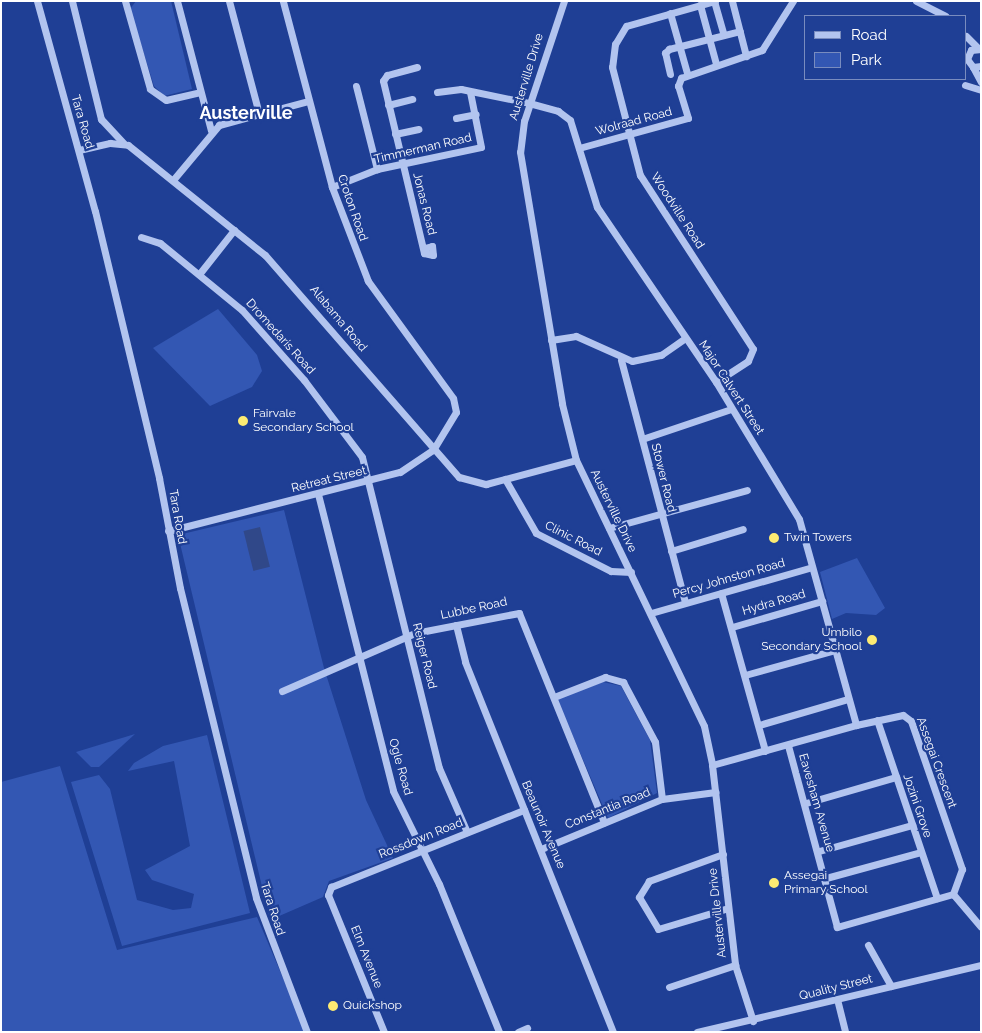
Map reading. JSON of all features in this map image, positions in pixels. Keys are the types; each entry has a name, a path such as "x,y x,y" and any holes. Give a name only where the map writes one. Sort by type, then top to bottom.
{"street":[{"name":"Tara Road","path":"37,1 79,150 159,478 168,531 261,916 307,1032"},
{"name":"Alabama Road","path":"72,1 102,123 122,143 173,180 286,275 433,450 467,482 479,485 576,460"},
{"path":"125,1 150,89 166,100 200,92"},
{"path":"178,1 211,131"},
{"path":"229,1 259,114"},
{"name":"Croton Road","path":"283,1 332,187 372,291 453,398"},
{"name":"Austerville Drive","path":"564,1 529,103 522,131 521,163 551,340 576,460 694,700 712,765 735,965 753,1022"},
{"path":"679,1 681,10"},
{"path":"715,1 724,35"},
{"name":"Woodville Road","path":"715,1 626,26 615,44 612,74 628,136 646,185 753,350 748,361 716,382"},
{"path":"732,1 746,56"},
{"path":"916,1 943,15"},
{"path":"670,13 687,73 746,56 769,44 791,2"},
{"path":"700,5 716,64"},
{"path":"670,74 665,53 709,38 740,31"},
{"path":"967,37 980,49"},
{"path":"980,49 967,52 977,66 981,82"},
{"name":"Jonas Road","path":"417,67 383,78 424,248"},
{"name":"Wolraad Road","path":"579,148 688,118 678,86 687,73"},
{"path":"965,85 981,90"},
{"path":"356,86 377,169"},
{"name":"Major Calvert Street","path":"437,92 470,92 488,97 529,103 565,115 579,148 597,207 716,382 795,512 856,725"},
{"name":"Timmerman Road","path":"332,187 377,169 481,147 470,92"},
{"path":"456,118 475,111 488,97"},
{"path":"388,105 412,100"},
{"path":"173,180 211,131 259,114 308,101"},
{"path":"395,134 418,129"},
{"path":"79,150 122,143"},
{"path":"200,274 234,230"},
{"name":"Dromedaris Road","path":"142,237 158,241 200,274 248,317 304,380 357,450 368,482"},
{"path":"551,340 576,336 621,360 654,357 685,338"},
{"name":"Stower Road","path":"621,360 685,602"},
{"name":"Retreat Street","path":"168,531 368,482 400,472 433,450 453,419 453,398"},
{"path":"642,440 731,409"},
{"name":"Clinic Road","path":"505,479 536,533 612,571 631,572"},
{"name":"Reiger Road","path":"368,482 439,768 467,832"},
{"path":"609,528 748,490"},
{"name":"Ogle Road","path":"318,494 392,786 499,1032"},
{"path":"671,551 744,529"},
{"name":"Percy Johnston Road","path":"651,613 812,567"},
{"path":"721,593 765,751"},
{"name":"Hydra Road","path":"732,627 822,601"},
{"name":"Lubbe Road","path":"282,691 407,637 518,613 604,822"},
{"name":"Beaunoir Avenue","path":"456,625 465,662 613,1032"},
{"path":"745,675 835,650"},
{"path":"554,697 605,677 623,682 655,742 662,799"},
{"path":"759,725 848,699"},
{"name":"Assegai Crescent","path":"712,765 856,725 904,715 911,721 962,869 953,894"},
{"name":"Jozini Grove","path":"877,720 937,898"},
{"name":"Eavesham Avenue","path":"788,745 819,851 837,926 937,898"},
{"path":"806,803 896,778"},
{"name":"Constantia Road","path":"541,849 662,799 716,792"},
{"name":"Rossdown Road","path":"329,891 467,832 524,810"},
{"path":"819,851 912,825"},
{"path":"826,878 921,852"},
{"path":"723,854 649,881 640,897 658,929 728,908"},
{"name":"Elm Avenue","path":"329,891 384,1032"},
{"path":"937,898 953,894 981,927"},
{"path":"868,945 891,986"},
{"path":"669,987 735,965"},
{"name":"Quality Street","path":"697,1032 753,1022 837,999 981,965"},
{"path":"837,999 845,1032"},
{"path":"518,1032 527,1028"}],"green space":[{"path":"136,1 171,1 192,89 164,96 154,86 130,9"},
{"path":"218,309 257,355 262,371 252,387 210,406 153,348"},
{"path":"284,510 324,668 366,800 393,858 329,881 323,897 270,920 178,535"},
{"path":"857,558 885,608 876,615 846,613 832,619 820,572"},
{"path":"603,682 621,686 650,740 657,793 608,818 557,699"},
{"path":"135,734 99,767 91,767 76,752"},
{"path":"207,735 250,913 122,946 71,782 99,775 110,789 137,900 173,910 191,908 194,894 152,880 145,870 190,846 174,761 128,771 134,763 163,746"},
{"path":"60,766 117,950 257,917 306,1032 1,1032 1,782"}],"shaded area":[{"path":"260,527 270,567 253,571 244,531"}],"place":[{"name":"Fairvale Secondary School","path":"243,421"},
{"name":"Twin Towers","path":"774,538"},
{"name":"Umbilo Secondary School","path":"872,640"},
{"name":"Assegai Primary School","path":"774,883"},
{"name":"Quickshop","path":"333,1006"}],"district":[{"name":"Austerville","path":"246,113"}]}
